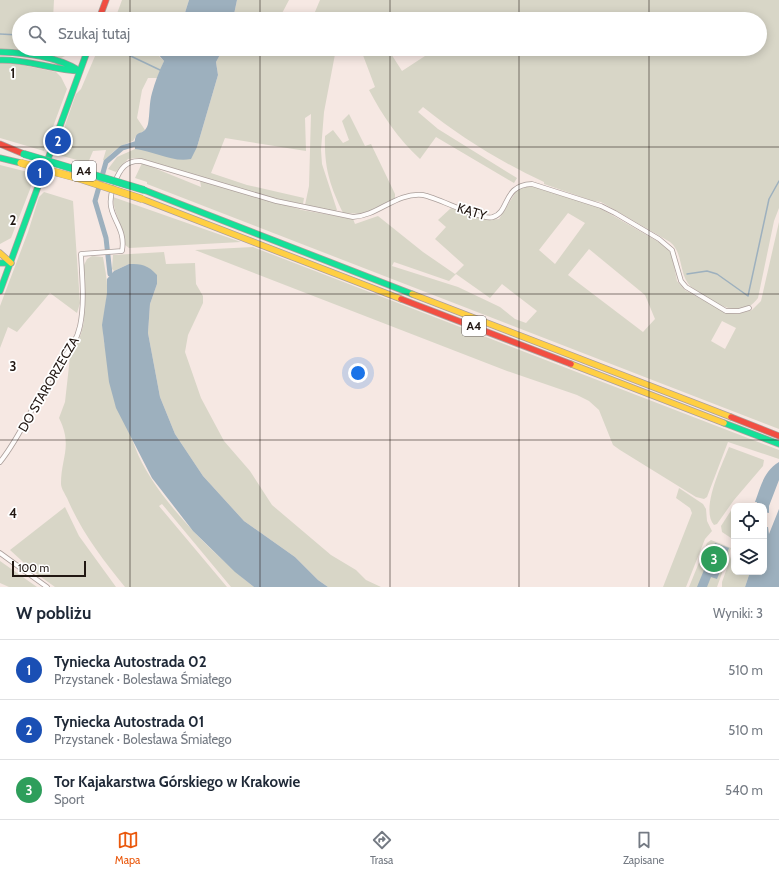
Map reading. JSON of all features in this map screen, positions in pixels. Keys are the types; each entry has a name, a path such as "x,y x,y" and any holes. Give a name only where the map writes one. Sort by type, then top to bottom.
{"main road":[{"path":"102,12 106,0"},
{"path":"0,52 12,53"},
{"path":"31,56 71,64 80,71"},
{"path":"0,290 85,56"},
{"path":"0,60 7,59 35,64 67,72 80,71"},
{"path":"0,144 24,154"},
{"name":"A4","path":"0,149 24,154 144,190 774,437 779,444"},
{"name":"A4","path":"0,159 19,162 81,179 142,199 774,437"},
{"path":"0,253 11,263"},
{"path":"0,263 11,263"}],"street":[{"name":"KĄTY","path":"81,254 122,251 124,240 111,210 109,201 120,170 128,163 136,160 276,200 353,217 363,217 392,201 416,195 437,199 481,216 492,218 498,214 516,188 522,184 532,184 601,206 621,217 659,239 672,250 681,281 686,287 726,311 739,312 749,308"},
{"name":"DO STARORZECZA","path":"0,462 11,448 48,380 71,348 77,336 83,304 81,254"},
{"path":"0,553 47,587"}],"shaded area":[{"path":"0,0 54,0 53,12 12,12 12,51 0,49"},
{"path":"122,0 189,0 185,12 118,12"},
{"path":"237,0 289,0 283,12 234,12"},
{"path":"320,0 779,0 779,208 774,221 758,298 750,305 742,309 724,307 716,303 691,287 687,282 677,252 670,242 601,202 593,201 544,184 544,182 512,166 451,129 423,107 418,112 438,129 517,178 514,183 436,137 420,159 412,152 385,118 369,90 375,87 363,56 392,56 402,71 425,56 767,56 767,12 315,12"},
{"path":"47,56 65,56 61,58"},
{"path":"95,56 159,56 164,61 157,78 148,78 142,90 137,118 145,130 136,136 133,141 114,151 105,161 103,160 106,150 93,151 88,163 55,154 76,94 81,89"},
{"path":"219,56 335,56 324,112 321,150 322,164 337,210 334,212 305,205 309,186 311,114 305,118 306,151 225,138 211,173 247,185 304,198 303,204 272,198 138,158 128,159 116,172 108,169 117,157 135,149 147,150 197,147 218,75 216,62"},
{"path":"7,62 56,72 61,77 67,89 44,151 0,138 0,63"},
{"path":"349,114 365,146 371,144 395,194 395,198 365,214 343,213 331,185 327,167 325,136 333,130 343,143 349,140 342,121"},
{"path":"142,163 201,187 200,180 302,210 353,219 355,224 378,216 423,252 455,274 464,265 435,239 446,227 438,220 451,208 488,220 499,219 517,190 523,186 533,186 598,207 664,245 671,250 677,281 685,290 727,313 738,314 752,310 761,301 779,222 779,429 147,184 147,182 135,178","holes":["568,213 585,223 555,264 539,250","589,249 645,295 655,319 643,332 568,275","394,262 449,281 456,274 490,298 502,284 537,311 526,323 515,319 500,307 458,287 392,266","722,321 736,328 725,349 711,341"]},
{"path":"0,165 36,174 11,238 0,244"},
{"path":"44,192 73,201 80,303 77,313 50,293 17,332 8,327 0,348 0,306 28,232 39,197"},
{"path":"113,197 241,242 129,248 125,245 123,232 115,210"},
{"path":"253,247 779,450 779,459 728,442 707,497 704,499 696,497 613,445 599,410 589,401 577,395 507,371 195,250"},
{"path":"164,252 166,264 195,263 196,284 203,296 203,303 188,335 185,352 201,398 224,441 250,471 272,505 331,555 356,570 366,580 381,587 328,587 318,580 295,557 244,521 203,476 175,434 160,397 148,333 150,304 157,284 129,264 114,271 112,269 113,255"},
{"path":"92,256 103,257 107,290 103,336 104,342 126,421 135,447 144,466 155,485 186,523 238,574 254,587 231,587 162,504 159,506 227,587 125,587 93,544 79,522 62,489 61,475 66,444 63,428 59,418 65,402 70,357 81,334 84,321 83,267 87,259"},
{"path":"729,447 764,460 763,466 731,503 717,524 714,525 710,518 709,509 717,475"},
{"path":"679,488 703,504 706,509 707,521 712,531 705,539 686,587 663,587 692,513 690,508 676,498"},
{"path":"65,507 79,536 116,587 55,587 34,572 10,550"},
{"path":"731,511 731,538 722,532 721,526"},
{"path":"711,540 731,548 717,587 689,587 707,543"},
{"path":"731,556 731,575 749,575 745,587 722,587 722,582"},
{"path":"0,561 37,587 9,587 0,583"}],"water":[{"path":"189,0 237,0 234,12 185,12"},
{"path":"160,56 219,56 216,62 218,75 197,147 191,159 184,160 170,158 135,149 137,134 144,131 148,124 152,93 164,61"},
{"path":"129,264 144,266 151,269 157,275 157,284 150,304 148,333 160,397 175,434 203,476 244,521 295,557 318,580 328,587 254,587 235,572 193,531 152,478 116,408 109,382 102,325 107,293 107,279 114,271"},
{"path":"779,462 779,480 769,506 769,513 767,513 767,503 755,502 766,474"},
{"path":"779,509 779,587 745,587 749,575 767,575 767,527 769,534"},
{"path":"715,543 729,548 717,579 711,577 707,587 697,587"}],"waterway":[{"path":"0,34 12,35"},
{"path":"131,56 160,70"},
{"path":"110,274 106,238 95,201 106,162 122,148 135,144"},
{"path":"687,274 707,271 717,274 748,296 769,199 779,181"}],"traffic: fast":[{"path":"0,52 12,53"},
{"path":"41,56 61,62 80,71"},
{"path":"0,291 85,56"},
{"path":"0,60 20,61 60,69 80,71"},
{"path":"24,154 144,190"},
{"path":"0,158 21,163"},
{"path":"144,190 412,294"},
{"path":"0,263 11,263"},
{"path":"724,423 779,444"}],"traffic: slow":[{"path":"21,163 81,179 142,199"},
{"path":"142,199 401,299"},
{"path":"0,253 11,263"},
{"path":"412,294 731,417"},
{"path":"571,364 724,423"}],"traffic: jam":[{"path":"102,12 106,0"},
{"path":"0,144 24,154"},
{"path":"401,299 571,364"},
{"path":"731,417 779,436"}],"place":[{"name":"Tyniecka Autostrada 01","path":"58,141"},
{"name":"Tyniecka Autostrada 02","path":"40,173"},
{"name":"Tor Kajakarstwa Górskiego w Krakowie","path":"714,559"}]}
